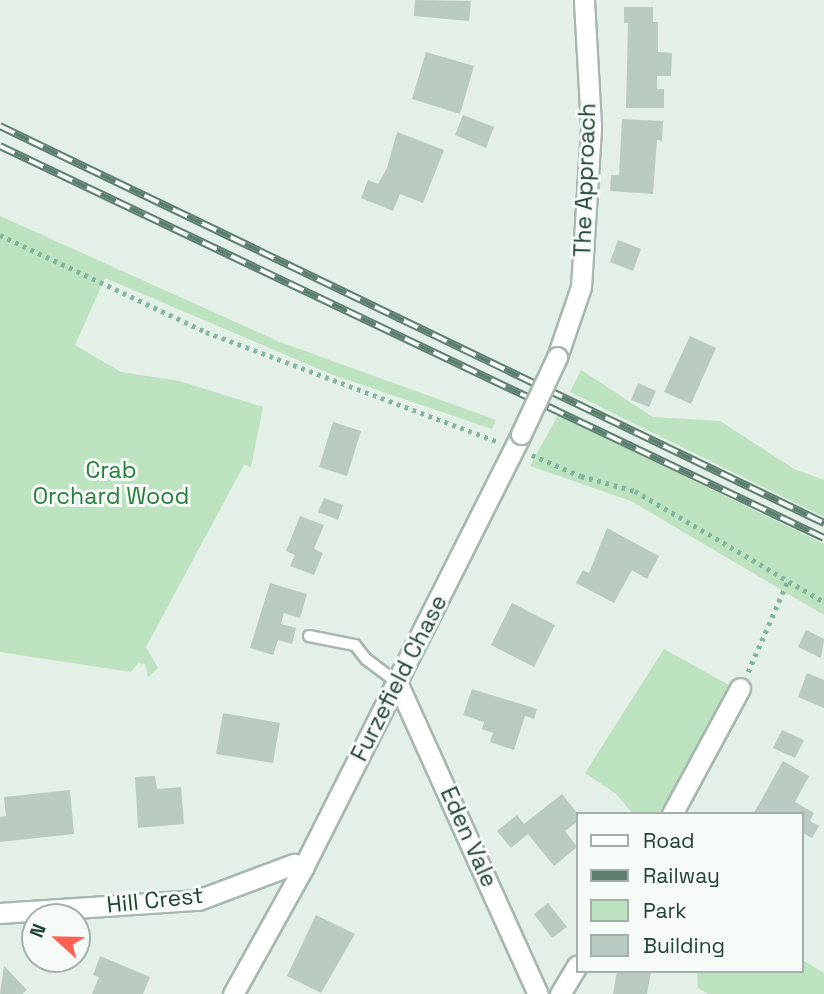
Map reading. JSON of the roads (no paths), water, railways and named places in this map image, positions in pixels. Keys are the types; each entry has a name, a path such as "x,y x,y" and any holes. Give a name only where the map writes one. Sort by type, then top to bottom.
{"street":[{"name":"The Approach","path":"557,357 581,287 591,126 584,0"},
{"name":"Furzefield Chase","path":"233,994 303,868 518,441 557,357"},
{"name":"Eden Vale","path":"397,681 411,704 538,994"},
{"path":"673,812 740,688"},
{"name":"Hill Crest","path":"0,913 198,900 295,864 303,868"},
{"path":"560,994 576,968"}],"lane":[{"path":"309,636 355,645 366,659 397,681"}],"railway":[{"path":"0,126 824,523"},
{"path":"0,146 824,538"}],"park label":[{"name":"Crab Orchard Wood","path":"111,483"}]}
